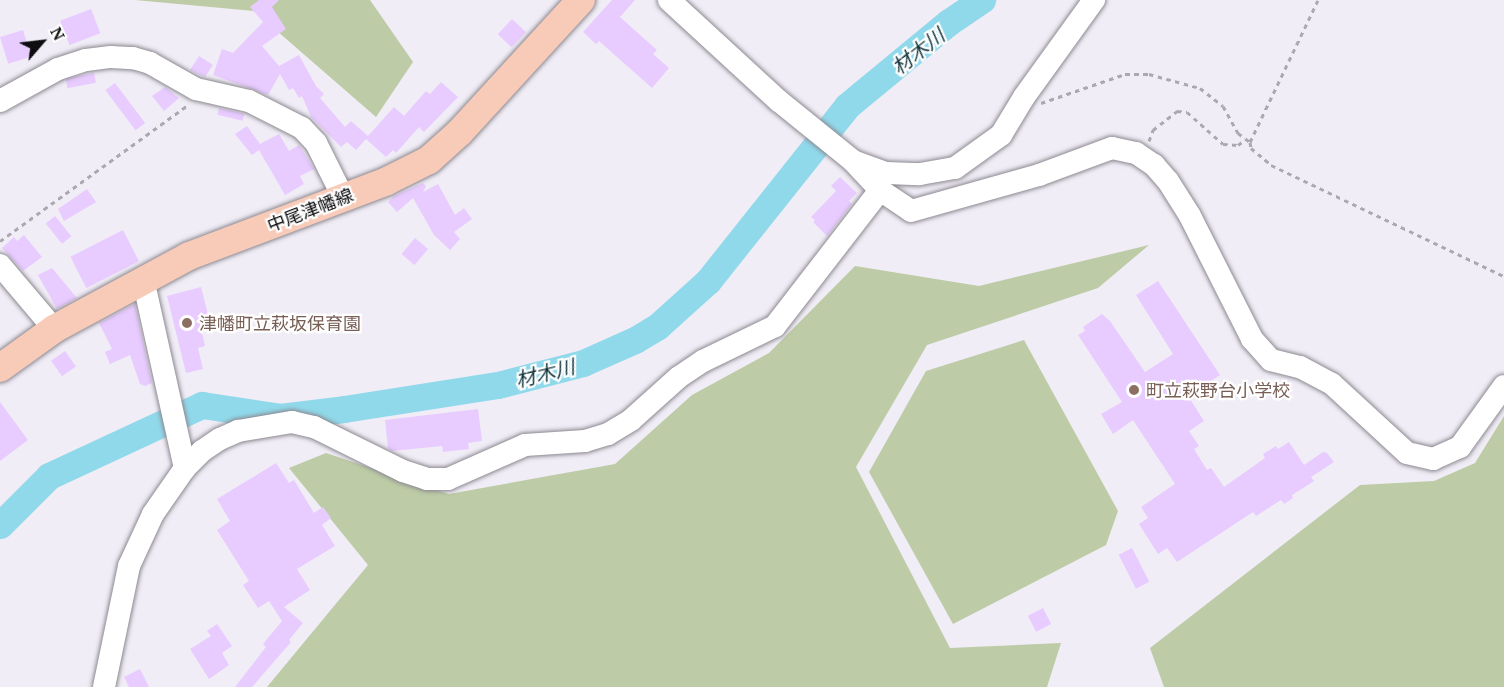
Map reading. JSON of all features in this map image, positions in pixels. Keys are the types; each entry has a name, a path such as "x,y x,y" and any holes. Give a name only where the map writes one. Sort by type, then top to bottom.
{"main road":[{"name":"中尾津幡線","path":"0,368 54,329 189,256 387,181 429,160 460,132 581,0"}],"street":[{"path":"669,0 779,101 853,161 880,190 911,211 1039,175 1112,148 1136,153 1168,181 1252,339 1271,360 1300,367 1332,384 1407,453 1433,459 1460,447 1504,386"},
{"path":"853,161 886,173 920,174 955,168 1001,135 1024,97 1094,0"},
{"path":"0,101 58,69 86,60 111,57 133,58 150,63 206,93 249,101 302,128 316,143 343,197"},
{"path":"104,687 129,566 153,514 185,468 202,451 238,431 292,422 314,427 403,471 427,479 448,479 525,445 585,441 608,434 631,420 679,377 703,361 774,326 880,190"},
{"path":"0,265 54,329"},
{"path":"144,279 185,468"}],"path":[{"path":"1318,0 1250,142 1251,148 1271,165 1504,276"},
{"path":"1014,116 1024,106 1050,101 1125,74 1149,74 1200,88 1223,106 1238,133 1250,142"},
{"path":"0,241 206,93"},
{"path":"1144,158 1153,129 1177,111 1187,112 1223,144 1238,145 1246,139"}],"green space":[{"path":"135,0 370,0 413,62 376,117 254,11"},
{"path":"1149,245 1098,288 927,345 856,467 950,648 1061,643 1047,687 267,687 368,565 289,468 326,453 449,494 615,464 692,395 769,353 855,266 979,286"},
{"path":"1024,340 1118,511 1106,545 953,624 869,472 926,371"},
{"path":"1504,416 1504,687 1164,687 1150,648 1360,485 1434,481 1475,463"}],"building":[{"path":"259,0 279,0 272,7 286,29 262,46 279,66 299,55 316,86 324,94 320,98 345,127 351,121 368,136 394,107 404,116 426,91 430,94 441,82 458,97 424,132 419,127 396,153 393,150 386,157 366,139 356,150 347,142 341,147 311,117 302,96 299,98 293,88 289,90 280,74 268,95 213,75 222,49 233,53 263,22 250,7"},
{"path":"612,0 635,0 620,17 657,50 653,54 669,68 652,88 599,41 596,44 583,32"},
{"path":"91,9 100,33 70,45 60,21"},
{"path":"512,19 526,32 512,47 498,34"},
{"path":"23,30 31,57 8,64 0,37"},
{"path":"199,56 213,65 205,77 190,70"},
{"path":"94,73 96,83 67,88 66,79"},
{"path":"115,83 145,123 136,130 105,90"},
{"path":"165,87 179,98 164,111 152,96"},
{"path":"219,108 244,114 243,121 217,115"},
{"path":"247,126 260,144 279,134 289,151 299,145 314,169 300,176 304,184 285,195 259,150 252,155 235,134"},
{"path":"840,177 857,193 849,201 852,204 827,236 811,217 836,191 831,186"},
{"path":"423,183 426,186 423,192 438,184 455,215 464,208 472,219 454,232 460,239 450,250 434,235 413,198 397,212 388,202 394,196"},
{"path":"87,189 96,202 64,221 58,209"},
{"path":"55,216 71,236 62,244 46,224"},
{"path":"123,230 139,261 86,288 70,257"},
{"path":"24,235 42,257 23,271 2,248 14,237 17,241"},
{"path":"415,238 428,249 415,265 402,254"},
{"path":"52,268 77,298 57,309 38,275"},
{"path":"1158,281 1220,375 1188,396 1204,421 1189,431 1199,446 1194,449 1207,470 1211,468 1224,487 1265,458 1263,454 1276,446 1278,449 1289,442 1304,465 1323,452 1327,453 1334,462 1311,477 1314,481 1292,495 1293,498 1284,504 1281,500 1256,516 1253,512 1177,562 1167,548 1158,554 1139,524 1148,518 1141,507 1175,484 1133,420 1113,434 1101,414 1122,402 1078,335 1085,331 1083,327 1102,314 1110,321 1145,372 1173,354 1136,295"},
{"path":"201,287 210,322 200,324 205,346 198,348 203,369 186,373 167,296"},
{"path":"135,304 152,383 145,386 140,384 130,355 110,364 105,352 112,349 99,323"},
{"path":"65,351 76,367 62,376 51,361"},
{"path":"0,402 28,440 0,461"},
{"path":"478,409 482,441 468,443 469,449 443,452 442,446 392,451 388,448 385,420"},
{"path":"276,463 289,483 294,480 314,513 323,507 331,518 322,525 335,546 297,569 310,590 284,607 303,623 289,640 291,642 252,687 235,687 266,647 263,644 282,621 269,601 258,608 243,585 249,581 217,530 230,521 217,499"},
{"path":"1132,548 1149,582 1136,589 1119,555"},
{"path":"1043,608 1051,624 1036,632 1028,616"},
{"path":"217,624 232,646 222,653 229,665 209,679 190,649 211,636 207,631"},
{"path":"140,669 149,687 129,687 124,677"}],"waterway":[{"name":"材木川","path":"0,525 49,476 202,405 280,417 344,409 498,385 583,363 635,340 657,327 708,281 847,106 949,22 982,0"}],"place":[{"name":"津幡町立萩坂保育園","path":"187,323"},
{"name":"町立萩野台小学校","path":"1134,390"}]}
